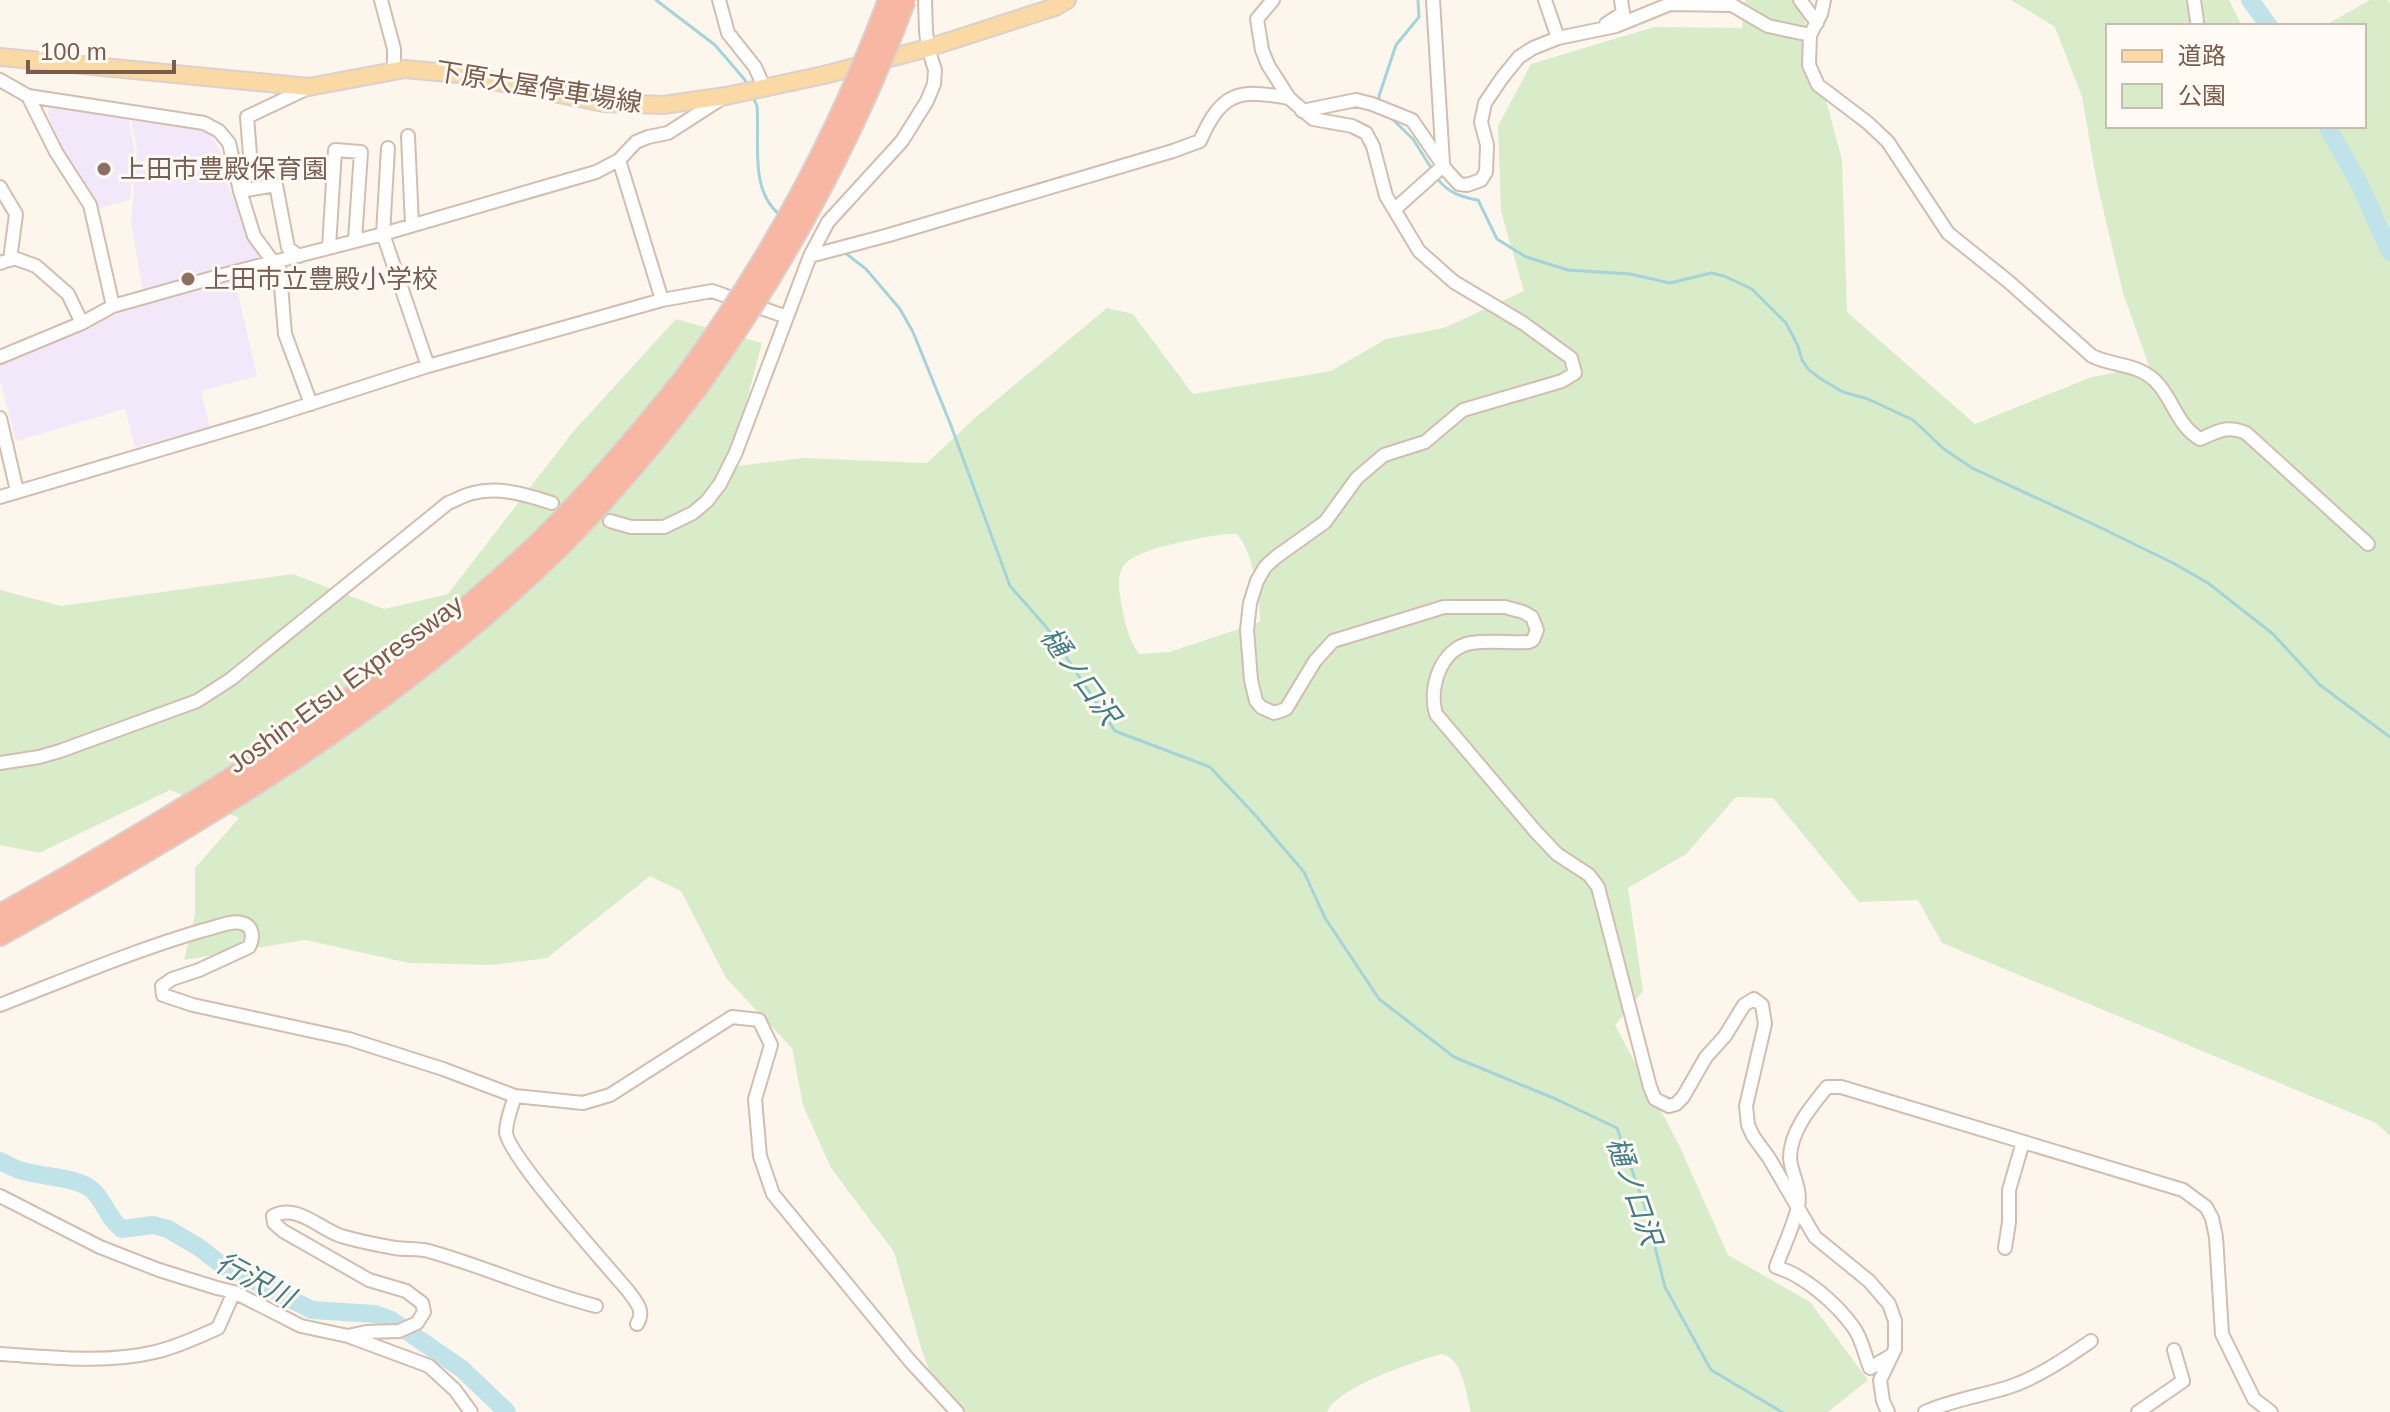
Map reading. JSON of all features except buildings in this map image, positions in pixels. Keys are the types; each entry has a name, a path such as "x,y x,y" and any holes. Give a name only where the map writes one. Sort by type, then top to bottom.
{"highway":[{"name":"Joshin-Etsu Expressway","path":"0,915 144,831 262,757 374,681 460,614 540,541 690,384 800,200 850,97 889,0"},
{"name":"Joshin-Etsu Expressway","path":"0,935 230,799 337,728 429,661 553,553 629,471 690,384 755,304 813,206 863,106 905,0"}],"main road":[{"name":"下原大屋停車場線","path":"0,57 309,87 405,69 459,74 604,103 663,105 726,96 824,75 928,48 1055,7 1067,0"}],"street":[{"path":"381,0 394,49 394,70"},
{"path":"719,0 728,33 755,67 755,89"},
{"path":"610,521 631,527 664,527 693,513 720,484 736,452 810,256 828,222 902,141 927,101 934,84 935,70 928,48 925,0"},
{"path":"1273,0 1257,19 1258,34 1268,65 1289,98 1313,119 1352,126 1366,133 1373,146 1386,196 1419,251 1454,282 1523,323 1571,358 1575,373 1562,381 1463,410 1425,442 1384,455 1357,478 1325,522 1265,567 1250,603 1247,630 1256,701 1269,711 1281,712 1289,705 1315,661 1333,641 1444,607 1505,607 1532,617 1537,630 1536,637 1529,642 1471,643 1450,654 1435,681 1433,705 1436,714 1536,832 1557,854 1589,875 1598,887 1652,1094 1660,1103 1669,1106 1679,1102 1706,1057 1725,1036 1744,1005 1754,999 1759,1001 1765,1024 1746,1106 1748,1125 1815,1237 1869,1281 1889,1304 1895,1321 1895,1349 1880,1380 1888,1412"},
{"path":"1433,0 1443,166"},
{"path":"1545,0 1558,38"},
{"path":"1600,28 1623,13 1621,0"},
{"path":"1800,0 1817,23"},
{"path":"1824,0 1810,35 1809,65 1818,85 1888,142 1948,233 2046,313 2092,356 2131,365 2152,378 2182,423 2196,438 2223,429 2233,428 2246,433 2368,544"},
{"path":"2194,0 2197,21"},
{"path":"1302,111 1356,100 1412,120 1443,166 1459,184 1467,185 1481,180 1486,172 1487,145 1481,122 1485,103 1519,57 1558,38 1616,26 1672,2 1732,5 1768,26 1810,35"},
{"path":"0,80 28,96 204,123 219,131 229,143 254,236 277,262 285,334 311,404"},
{"path":"240,191 251,167 247,117 309,87"},
{"path":"810,256 1200,141 1208,123 1235,95 1249,92 1289,98"},
{"path":"28,96 56,152 90,205 113,306"},
{"path":"0,357 82,323 113,306 383,234 596,172 619,160 636,142 668,133 726,96"},
{"path":"408,136 412,225"},
{"path":"388,148 383,234 428,366"},
{"path":"329,247 335,150 361,152 355,240"},
{"path":"619,160 662,300"},
{"path":"1395,209 1443,166"},
{"path":"240,191 276,185 288,248 299,256"},
{"path":"0,187 16,214 5,261"},
{"path":"5,261 14,258 36,266 68,294 82,323"},
{"path":"0,497 428,366 662,300 712,291 787,317"},
{"path":"0,418 17,491"},
{"path":"0,763 60,751 197,701 231,679 448,503 472,493 497,490 552,503"},
{"path":"0,1005 183,937 233,922 250,928 249,947 172,979 162,986 163,995 193,1005 349,1039 515,1096 583,1103 596,1100 610,1095 732,1017 759,1020 771,1045 755,1099 760,1156 773,1194 910,1361 957,1412"},
{"path":"1893,1354 1870,1368 1854,1328 1814,1286 1776,1267 1798,1206 1797,1182 1790,1160 1794,1135 1827,1087 1841,1087 2183,1190 2206,1207 2212,1218 2222,1334 2254,1399 2271,1412"},
{"path":"515,1096 506,1131 509,1142 545,1192 629,1292 641,1310 637,1324"},
{"path":"2005,1248 2009,1190 2023,1142"},
{"path":"0,1196 100,1247 159,1270 234,1292 301,1326 384,1347 429,1366 455,1390 471,1412"},
{"path":"348,1336 406,1328 417,1323 424,1312 422,1303 406,1291 369,1280 283,1231 274,1223 273,1216 287,1211 339,1235 395,1248 427,1250 488,1269 553,1295 596,1306"},
{"path":"0,1354 73,1358 155,1352 218,1328 234,1292"},
{"path":"1925,1412 1946,1403 2011,1386 2061,1362 2091,1341"},
{"path":"2138,1412 2183,1381 2174,1350"}],"shaded area":[{"name":"上田市豊殿保育園","path":"49,104 129,119 134,150 130,200 96,209 88,188 56,139 48,113"},
{"name":"上田市立豊殿小学校","path":"131,121 204,127 226,162 227,182 250,242 261,261 232,268 257,376 201,391 210,427 135,447 125,409 16,441 0,379 0,364 145,302 131,222 137,149"}],"green space":[{"path":"1745,0 1799,0 1842,160 1847,312 1975,424 2092,377 2149,366 2123,293 2097,183 2082,97 2055,27 2011,0 2229,0 2241,24 2106,24 2106,128 2366,128 2366,24 2328,24 2370,0 2387,0 2390,3 2390,1136 2376,1123 1942,943 1918,900 1859,902 1773,798 1736,797 1686,854 1628,888 1643,991 1615,1025 1679,1145 1728,1255 1810,1302 1868,1380 1828,1412 1471,1412 1459,1369 1441,1354 1361,1384 1334,1402 1327,1412 945,1412 922,1351 894,1252 831,1168 803,1105 792,1048 726,978 681,891 650,876 547,958 492,965 409,963 305,940 184,960 195,914 195,868 239,818 170,790 39,853 0,845 0,590 61,606 293,574 384,609 448,594 572,433 676,319 762,343 729,467 803,458 927,463 976,417 1107,308 1133,314 1193,394 1331,371 1386,339 1444,328 1524,291 1501,211 1498,126 1531,64 1654,27 1742,28","holes":["1237,534 1243,542 1257,588 1260,622 1169,652 1139,654 1127,629 1120,596 1119,577 1125,564 1143,553 1216,535"]}],"waterway":[{"name":"樋ノ口沢","path":"656,0 715,45 748,87"},
{"path":"1379,103 1396,45 1419,17 1418,0"},
{"path":"2250,0 2268,24"},
{"name":"樋ノ口沢","path":"753,97 757,106 758,164 763,192 779,214"},
{"path":"1388,115 1413,139 1433,171"},
{"path":"2328,128 2360,185 2390,252"},
{"path":"1437,178 1454,193 1478,200 1497,239 1526,257 1568,270 1630,274 1670,283 1711,273 1752,289 1786,323 1802,360 1821,379 1843,392 1868,399 1913,420 1944,449 1972,468 2173,563 2208,583 2273,634 2320,685 2390,737"},
{"name":"樋ノ口沢","path":"844,252 866,269 900,309 913,332 950,423 1010,586 1047,628 1115,731 1210,767 1304,872 1325,918 1379,999 1454,1057 1617,1128 1645,1207 1665,1287 1711,1370 1782,1412"},
{"name":"行沢川","path":"0,1161 20,1170 85,1185 96,1193 122,1229 153,1225 168,1229 219,1263 312,1310 375,1314 391,1320 462,1369 507,1412"}],"place":[{"name":"上田市豊殿保育園","path":"104,169"},
{"name":"上田市立豊殿小学校","path":"188,279"}]}
